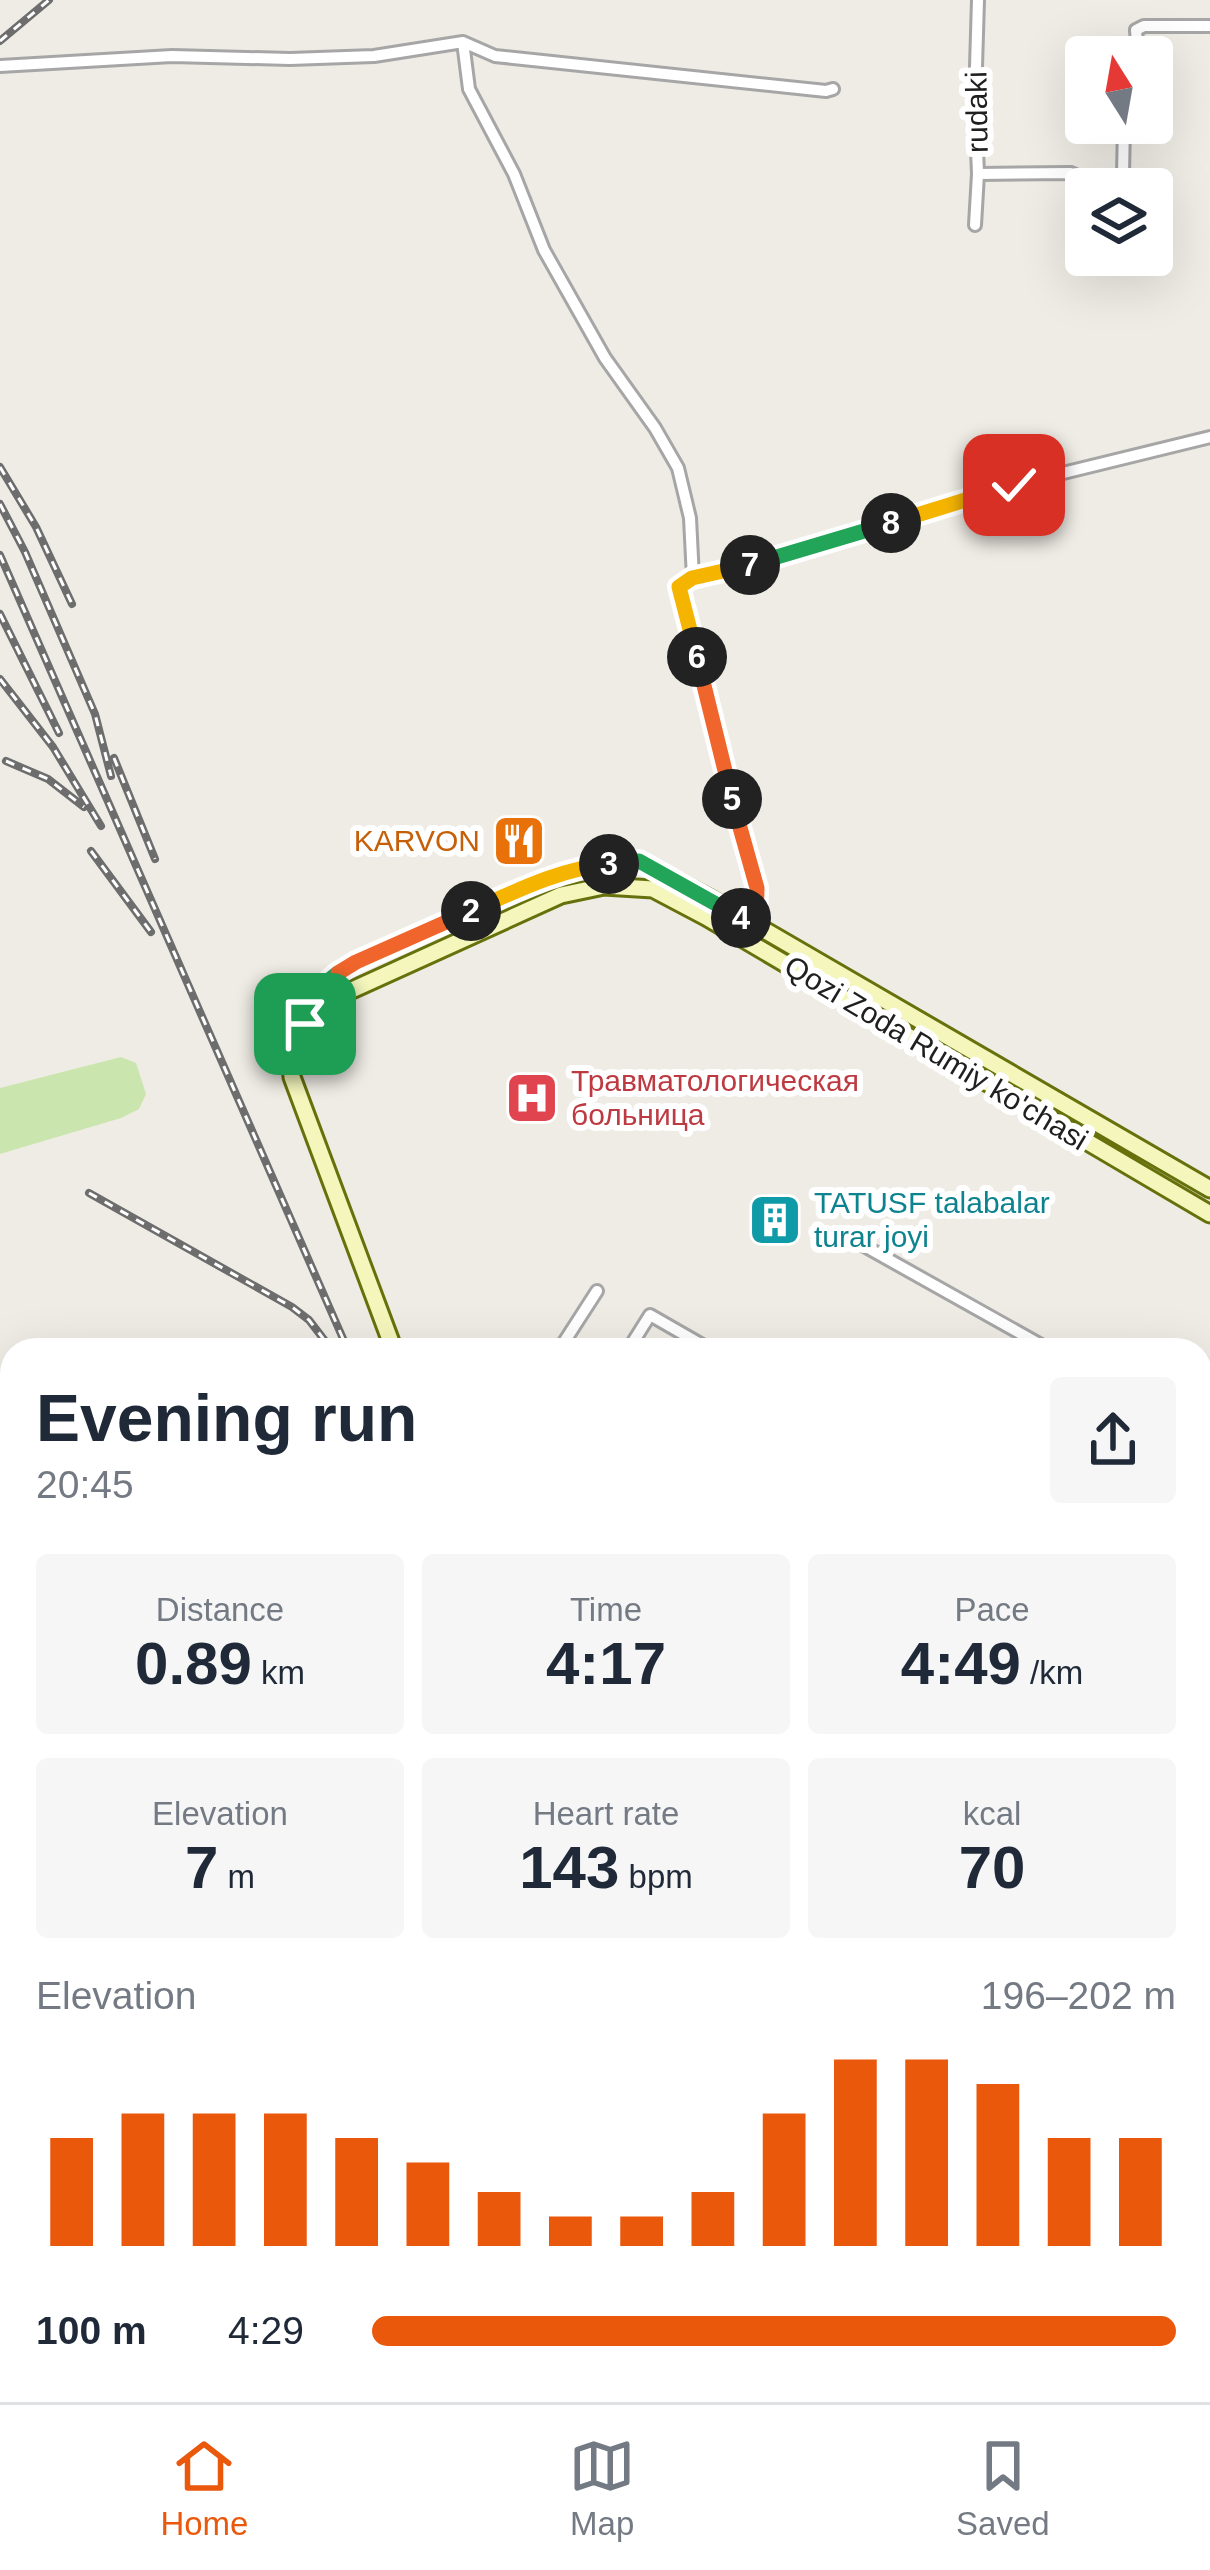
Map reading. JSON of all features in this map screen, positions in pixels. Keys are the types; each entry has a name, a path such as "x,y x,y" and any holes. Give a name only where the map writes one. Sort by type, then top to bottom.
{"street":[{"name":"rudaki","path":"975,225 978,0"},
{"path":"1136,36 1136,30 1144,26 1210,26"},
{"path":"464,42 470,89 514,174 544,250 605,358 678,468 690,518 692,578"},
{"path":"0,66 172,56 374,56 464,42 495,56 832,89"},
{"path":"978,173 1071,172 1108,178 1123,175 1124,144"},
{"path":"756,926 757,888 679,587 692,578 779,558 1014,485 1210,437"},
{"name":"Qozi Zoda Rumiy ko'chasi","path":"290,1061 292,1028 303,1004 356,962 477,908 591,865 639,861 1210,1189"},
{"name":"Qozi Zoda Rumiy ko'chasi","path":"290,1061 305,1024 332,999 561,895 604,886 653,889 1210,1214"},
{"path":"290,1061 390,1338"},
{"path":"859,1243 1029,1338"},
{"path":"568,1338 597,1291"},
{"path":"636,1338 650,1316 689,1338"}],"green space":[{"path":"121,1057 136,1063 146,1094 139,1109 0,1154 0,1088"}],"railway":[{"path":"0,41 49,0"},
{"path":"0,467 36,527 72,604"},
{"path":"0,504 95,714 111,776"},
{"path":"0,555 343,1338"},
{"path":"0,614 59,733"},
{"path":"0,679 53,747 101,826"},
{"path":"114,758 155,859"},
{"path":"6,761 48,779 84,807"},
{"path":"91,851 151,932"},
{"path":"89,1193 292,1307 323,1338"}],"place":[{"name":"KARVON","path":"519,841"},
{"name":"Травматологическая больница","path":"532,1098"},
{"name":"TATUSF talabalar turar joyi","path":"775,1220"}],"route":[{"path":"305,1024 290,1061 292,1028 303,1004 338,973 477,908 591,865 639,861 756,926 757,888 679,587 692,578 779,558 1014,485"}]}
